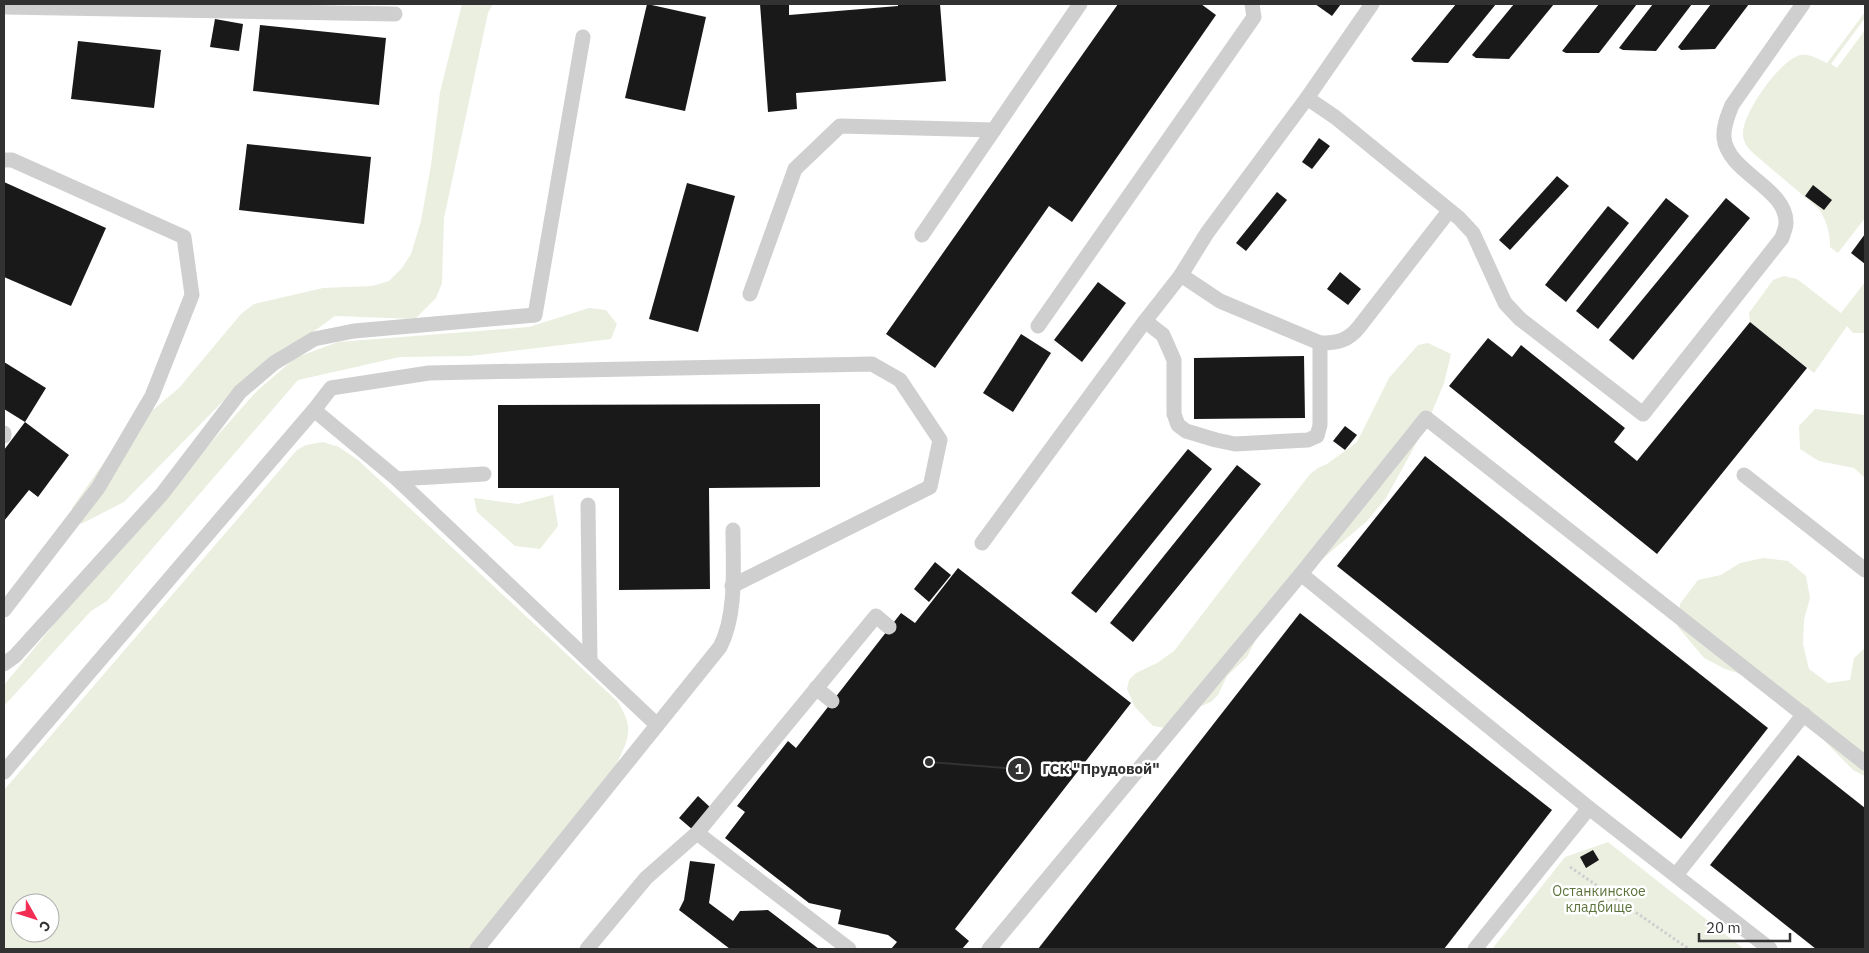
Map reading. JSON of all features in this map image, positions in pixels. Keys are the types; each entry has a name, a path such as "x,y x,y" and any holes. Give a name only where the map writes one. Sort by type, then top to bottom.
{"lane":[{"path":"922,235 1080,4"},
{"path":"1038,326 1254,17 1252,4"},
{"path":"982,543 1145,321 1182,275 1207,233 1307,98 1372,4"},
{"path":"1307,98 1335,116 1473,233 1505,303 1515,314 1643,414 1782,238 1786,224 1783,209 1775,198 1730,154 1724,139 1726,123 1732,105 1803,4"},
{"path":"4,7 395,14"},
{"path":"4,664 15,656 162,494 240,392 274,363 314,340 354,331 536,314 583,38"},
{"path":"750,294 795,169 840,126 994,130"},
{"path":"4,160 12,160 184,237 192,295 152,396 98,488 4,610"},
{"path":"1182,275 1220,301 1320,343 1346,340 1356,332 1449,211"},
{"path":"1145,321 1163,335 1174,360 1174,414 1178,425 1186,430 1216,440 1235,444 1308,440 1317,436 1320,425 1320,343"},
{"path":"4,772 331,388 429,373 872,364 900,380 940,440 930,488 732,586"},
{"path":"314,410 397,479 657,725"},
{"path":"989,949 1301,574 1426,418 1865,762"},
{"path":"397,479 484,474"},
{"path":"1744,475 1865,570"},
{"path":"588,504 590,660"},
{"path":"477,949 720,647 726,634 732,586 733,530"},
{"path":"1301,574 1588,808 1770,949"},
{"path":"587,949 646,878 697,832 756,771 816,688 876,616 889,627"},
{"path":"816,688 832,701"},
{"path":"1676,875 1804,714"},
{"path":"1475,949 1588,808"},
{"path":"697,832 849,949"}],"path":[{"path":"1567,865 1689,949"}],"green space":[{"path":"462,4 493,4 488,13 444,218 442,283 436,298 415,319 335,316 235,389 124,502 81,524 72,508 109,455 142,419 179,388 241,314 254,304 323,288 372,286 389,281 402,268 411,254 421,221 431,165 440,92"},
{"path":"1865,12 1865,18 1831,64 1837,68 1865,30 1865,218 1838,253 1830,247 1828,227 1819,209 1753,153 1743,137 1744,125 1764,88 1783,66 1793,58 1801,55 1811,56 1827,63"},
{"path":"1784,276 1797,279 1841,313 1865,282 1865,333 1853,333 1847,326 1814,373 1750,322 1749,313 1773,280"},
{"path":"589,308 606,310 617,324 611,339 470,356 400,357 298,380 107,601 91,611 4,706 4,685 51,628 59,613 257,391 295,358 338,342 529,327"},
{"path":"1428,343 1451,354 1444,383 1427,424 1386,498 1367,521 1314,566 1272,608 1247,657 1227,676 1218,695 1211,702 1193,709 1172,729 1153,726 1135,707 1127,689 1129,680 1136,673 1157,663 1174,651 1310,474 1357,442 1389,378 1418,345"},
{"path":"1815,409 1865,415 1865,478 1854,468 1819,461 1800,449 1799,426"},
{"path":"323,442 339,447 358,460 617,701 623,710 628,733 627,740 616,765 470,949 4,949 4,790 297,450 306,445"},
{"path":"553,495 558,526 540,549 515,546 477,512 474,498 518,504"},
{"path":"1763,558 1788,561 1806,576 1810,598 1804,620 1803,644 1809,669 1828,683 1850,680 1854,658 1865,648 1865,776 1853,770 1810,726 1747,676 1725,669 1704,658 1678,627 1680,604 1698,580 1721,575 1740,563"},
{"name":"Останкинское кладбище","path":"1608,842 1744,949 1492,949 1565,857"}],"building":[{"path":"647,4 706,17 685,111 625,98"},
{"path":"760,4 789,4 789,15 898,6 898,4 940,4 946,81 796,93 797,109 768,112"},
{"path":"1118,4 1201,4 1216,15 1072,222 1049,206 935,368 886,334"},
{"path":"1315,4 1341,4 1332,16"},
{"path":"1456,4 1496,4 1448,63 1414,62 1411,59"},
{"path":"1514,4 1554,4 1509,59 1476,58 1472,55"},
{"path":"1599,4 1637,4 1599,53 1566,53 1562,51"},
{"path":"1653,4 1692,4 1656,51 1623,50 1619,48"},
{"path":"1711,4 1749,4 1715,49 1681,50 1678,47"},
{"path":"215,19 243,24 239,51 210,47"},
{"path":"260,25 386,38 379,105 253,91"},
{"path":"78,41 161,50 154,108 71,99"},
{"path":"1319,138 1330,146 1312,169 1302,162"},
{"path":"247,144 371,157 364,224 239,210"},
{"path":"1557,176 1569,186 1510,250 1499,240"},
{"path":"4,182 106,228 71,306 4,277"},
{"path":"687,183 735,196 698,332 649,319"},
{"path":"1813,185 1832,200 1824,210 1805,196"},
{"path":"1277,192 1287,200 1246,251 1236,243"},
{"path":"1666,198 1689,216 1598,329 1576,311"},
{"path":"1726,198 1750,218 1633,360 1609,340"},
{"path":"1608,206 1629,223 1566,302 1545,285"},
{"path":"1865,234 1865,264 1851,253"},
{"path":"1340,272 1361,289 1348,305 1327,289"},
{"path":"1098,282 1126,303 1082,362 1054,340"},
{"path":"1750,322 1807,368 1657,554 1449,386 1488,338 1512,357 1521,345 1625,428 1614,442 1637,461"},
{"path":"1021,334 1051,353 1013,412 983,393"},
{"path":"1304,356 1305,418 1194,419 1194,358"},
{"path":"4,362 46,388 25,422 4,409"},
{"path":"820,404 820,487 709,488 710,589 619,590 619,488 498,488 498,405"},
{"path":"25,422 69,455 38,497 29,490 4,521 4,450"},
{"path":"1345,426 1357,435 1345,450 1333,441"},
{"path":"1188,449 1212,469 1096,613 1071,593"},
{"path":"1425,456 1768,728 1681,839 1337,566"},
{"path":"1237,465 1261,484 1133,642 1110,623"},
{"path":"935,562 951,575 929,602 914,589"},
{"path":"958,568 1131,703 955,929 969,941 962,949 891,949 897,942 888,935 838,924 841,910 809,903 725,838 745,812 737,806 788,741 796,748 901,613 915,623"},
{"path":"1300,613 1552,810 1444,949 1038,949"},
{"path":"1798,755 1865,808 1865,949 1816,949 1710,865"},
{"path":"698,796 711,808 693,830 679,818"},
{"path":"1593,850 1599,860 1586,868 1580,857"},
{"path":"690,861 715,864 709,903 733,921 740,911 768,910 819,949 730,949 679,910 684,900"}],"place":[{"name":"ГСК \"Прудовой\"","path":"929,762"}]}
